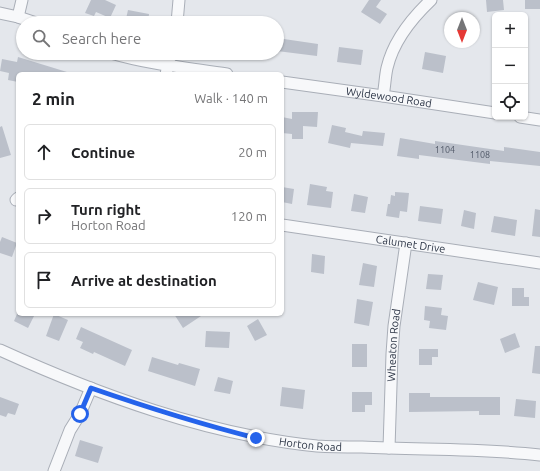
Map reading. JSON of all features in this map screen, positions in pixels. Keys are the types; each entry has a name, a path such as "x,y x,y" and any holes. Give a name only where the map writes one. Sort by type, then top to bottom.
{"street":[{"path":"0,13 18,16 22,0"},
{"path":"178,16 179,0"},
{"path":"384,96 387,68 394,48 401,36 427,4 414,0"},
{"path":"135,60 167,70 197,72"},
{"path":"167,70 169,60"},
{"name":"Wyldewood Road","path":"284,82 492,113"},
{"path":"528,118 540,120"},
{"name":"Calumet Drive","path":"284,225 540,263"},
{"name":"Wheaton Road","path":"389,448 394,326 406,243"},
{"name":"Horton Road","path":"0,350 31,365 91,388 187,420 256,438 319,446 452,449 540,455"},
{"path":"54,471 70,430 80,414 91,388"}],"building":[{"path":"91,0 105,0 116,5 111,16 105,16 96,12 94,16 85,13"},
{"path":"369,0 381,0 376,7 387,14 380,24 361,12"},
{"path":"486,0 503,0 504,10 487,12"},
{"path":"525,0 540,0 540,9 525,9"},
{"path":"128,10 149,14 149,16 127,16"},
{"path":"284,39 318,44 317,56 284,52"},
{"path":"339,47 363,50 361,65 337,62"},
{"path":"425,52 446,56 443,73 422,69"},
{"path":"2,59 17,62 17,60 28,60 67,72 16,72 16,82 8,80 9,73 0,71"},
{"path":"292,112 318,112 317,127 303,126 303,139 292,139 292,134 284,133 284,117 292,119"},
{"path":"332,125 346,128 345,132 362,136 363,131 385,133 383,146 351,143 350,148 328,143"},
{"path":"2,126 11,155 0,158 0,127"},
{"path":"400,138 435,144 435,141 504,151 504,147 540,152 540,166 490,161 490,164 419,155 419,159 397,156"},
{"path":"310,184 327,187 326,191 333,192 331,208 307,205"},
{"path":"284,187 294,189 292,204 284,202"},
{"path":"395,192 409,193 407,212 400,211 399,218 386,216 391,195 395,196"},
{"path":"354,194 368,197 365,213 351,211"},
{"path":"420,206 443,209 441,224 418,221"},
{"path":"535,209 540,210 540,237 532,236"},
{"path":"464,210 476,213 474,229 461,226"},
{"path":"494,216 517,220 515,236 491,232"},
{"path":"2,237 16,243 12,257 0,253 0,242"},
{"path":"312,254 325,256 324,274 311,272"},
{"path":"363,263 377,266 374,287 359,285"},
{"path":"428,274 443,275 441,290 426,289"},
{"path":"478,282 498,287 494,305 473,300"},
{"path":"512,288 524,288 524,297 529,297 529,306 512,306"},
{"path":"357,299 373,302 369,326 354,323"},
{"path":"425,306 442,308 441,315 448,316 446,330 429,328 430,321 424,320"},
{"path":"16,316 34,316 28,328 14,321"},
{"path":"53,316 59,316 68,320 59,341 46,336"},
{"path":"175,316 201,316 183,328"},
{"path":"258,319 267,335 255,341 247,326"},
{"path":"81,327 132,350 125,366 94,352 93,354 80,348 83,342 76,339"},
{"path":"206,331 230,332 229,348 205,347"},
{"path":"515,333 520,347 505,353 500,339"},
{"path":"352,344 367,344 367,367 352,367"},
{"path":"535,346 540,346 540,374 532,373"},
{"path":"419,349 438,349 438,357 432,357 432,365 419,365"},
{"path":"152,357 178,365 179,363 200,369 195,386 148,371"},
{"path":"218,377 233,381 230,394 214,391"},
{"path":"282,387 305,390 303,409 280,406"},
{"path":"352,392 372,392 372,405 365,405 365,412 352,412"},
{"path":"409,393 430,393 430,397 500,397 500,415 479,415 479,411 409,412"},
{"path":"0,397 19,404 15,415 8,413 6,417 0,415"},
{"path":"516,399 536,401 535,418 514,416"},
{"path":"80,440 103,447 98,463 75,456"}],"route":[{"path":"80,414 91,388 151,409 256,438"}]}
